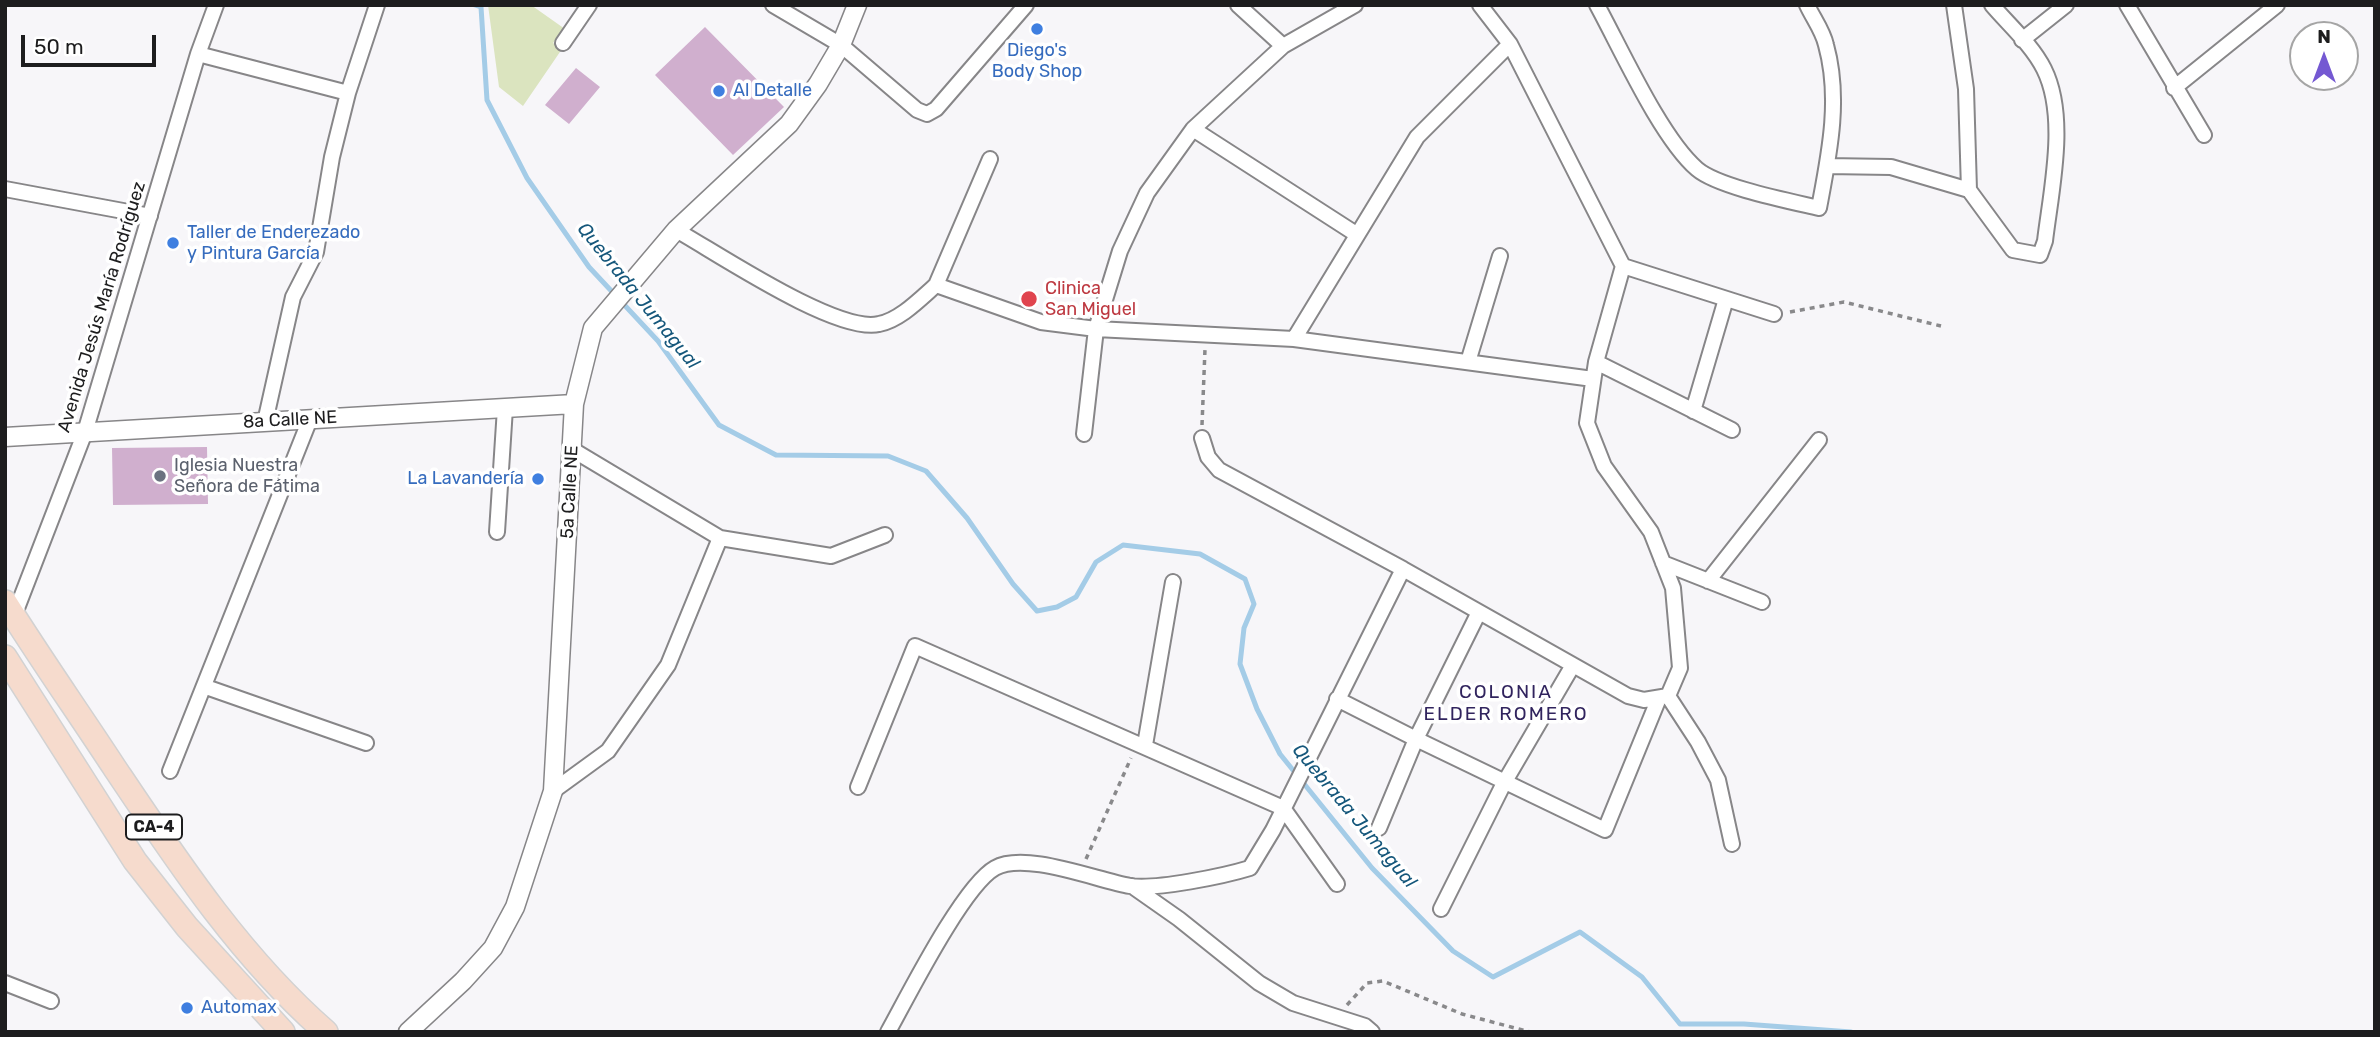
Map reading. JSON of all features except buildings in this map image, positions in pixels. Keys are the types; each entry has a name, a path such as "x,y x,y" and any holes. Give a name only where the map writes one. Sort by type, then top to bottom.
{"main road":[{"name":"CA-4","path":"9,609 214,912 284,995 326,1032"},
{"name":"CA-4","path":"5,657 135,861 187,927 283,1032"}],"street":[{"name":"Avenida Jesús María Rodríguez","path":"9,609 85,432 198,54 216,5"},
{"path":"265,422 293,297 316,252 332,157 348,93 377,5"},
{"path":"563,43 589,5"},
{"path":"773,5 841,45 917,110 927,114 936,109 1026,5"},
{"name":"5a Calle NE","path":"408,1032 463,981 493,948 515,907 553,791 574,404 593,328 676,230 789,124 818,85 841,45 857,5"},
{"path":"1238,5 1283,46"},
{"path":"1084,434 1096,328 1120,251 1147,192 1193,129 1283,46 1355,5"},
{"path":"1338,699 1412,740 1416,739 1605,830 1663,697 1679,668 1672,588 1663,563 1651,532 1604,466 1587,423 1596,362 1623,266 1510,44 1479,5"},
{"path":"1597,5 1671,139 1698,170 1740,187 1819,208 1832,140 1831,77 1826,43 1807,5"},
{"path":"1954,5 1966,89 1969,190 2014,250 2040,255 2045,241 2057,146 2052,93 2043,69 1992,5"},
{"path":"2022,40 2066,5"},
{"path":"2127,5 2204,135"},
{"path":"2174,88 2270,8"},
{"path":"1294,339 1417,137 1510,44"},
{"path":"198,54 348,93"},
{"path":"1193,129 1356,234"},
{"path":"676,230 828,316 857,324 880,324 909,308 936,285 990,159"},
{"path":"1827,166 1891,167 1969,190"},
{"path":"5,189 150,216"},
{"path":"1468,362 1500,256"},
{"path":"1623,266 1774,314"},
{"path":"936,285 1041,322 1096,328 1294,339 1593,379"},
{"path":"1693,411 1726,299"},
{"path":"1596,362 1732,430"},
{"name":"8a Calle NE","path":"5,437 574,404"},
{"path":"497,533 505,408"},
{"path":"170,771 206,687 310,419"},
{"path":"1202,438 1208,457 1219,470 1403,569 1628,696 1644,700 1663,697"},
{"path":"1708,581 1819,440"},
{"path":"573,450 720,538 831,556 886,535"},
{"path":"553,791 608,751 668,665 720,538"},
{"path":"1663,563 1762,602"},
{"path":"888,1032 971,890 995,868 1022,862 1132,886 1222,877 1250,868 1403,569"},
{"path":"1142,744 1173,582"},
{"path":"1379,828 1416,739 1479,612"},
{"path":"858,787 915,646 1283,808 1337,884"},
{"path":"1441,909 1504,783 1573,665"},
{"path":"206,687 366,743"},
{"path":"1663,697 1698,742 1718,780 1732,844"},
{"path":"1132,886 1179,919 1259,983 1293,1003 1365,1026 1372,1032"},
{"path":"5,983 51,1000"}],"path":[{"path":"1774,314 1844,302 1941,326"},
{"path":"1202,438 1205,334"},
{"path":"1080,874 1142,744"},
{"path":"1335,1016 1367,983 1383,981 1462,1014 1530,1032"}],"green space":[{"path":"488,5 531,5 565,29 553,43 562,49 523,106 499,87"}],"waterway":[{"name":"Quebrada Jumagual","path":"475,5 481,7 487,100 527,178 589,267 658,341 719,425 776,455 888,456 926,471 967,518 1013,584 1037,611 1057,607 1076,597 1096,562 1123,545 1200,554 1245,579 1254,604 1244,628 1240,664 1257,709 1280,754 1372,868 1453,951 1493,977 1580,932 1642,977 1680,1024 1744,1024 1851,1032"}],"place":[{"name":"Diego's Body Shop","path":"1037,29"},
{"name":"Al Detalle","path":"719,91"},
{"name":"Taller de Enderezado y Pintura García","path":"173,243"},
{"name":"Clinica San Miguel","path":"1029,299"},
{"name":"Iglesia Nuestra Señora de Fátima","path":"160,476"},
{"name":"La Lavandería","path":"538,479"},
{"name":"Automax","path":"187,1008"}],"district":[{"name":"COLONIA ELDER ROMERO","path":"1506,704"}]}
